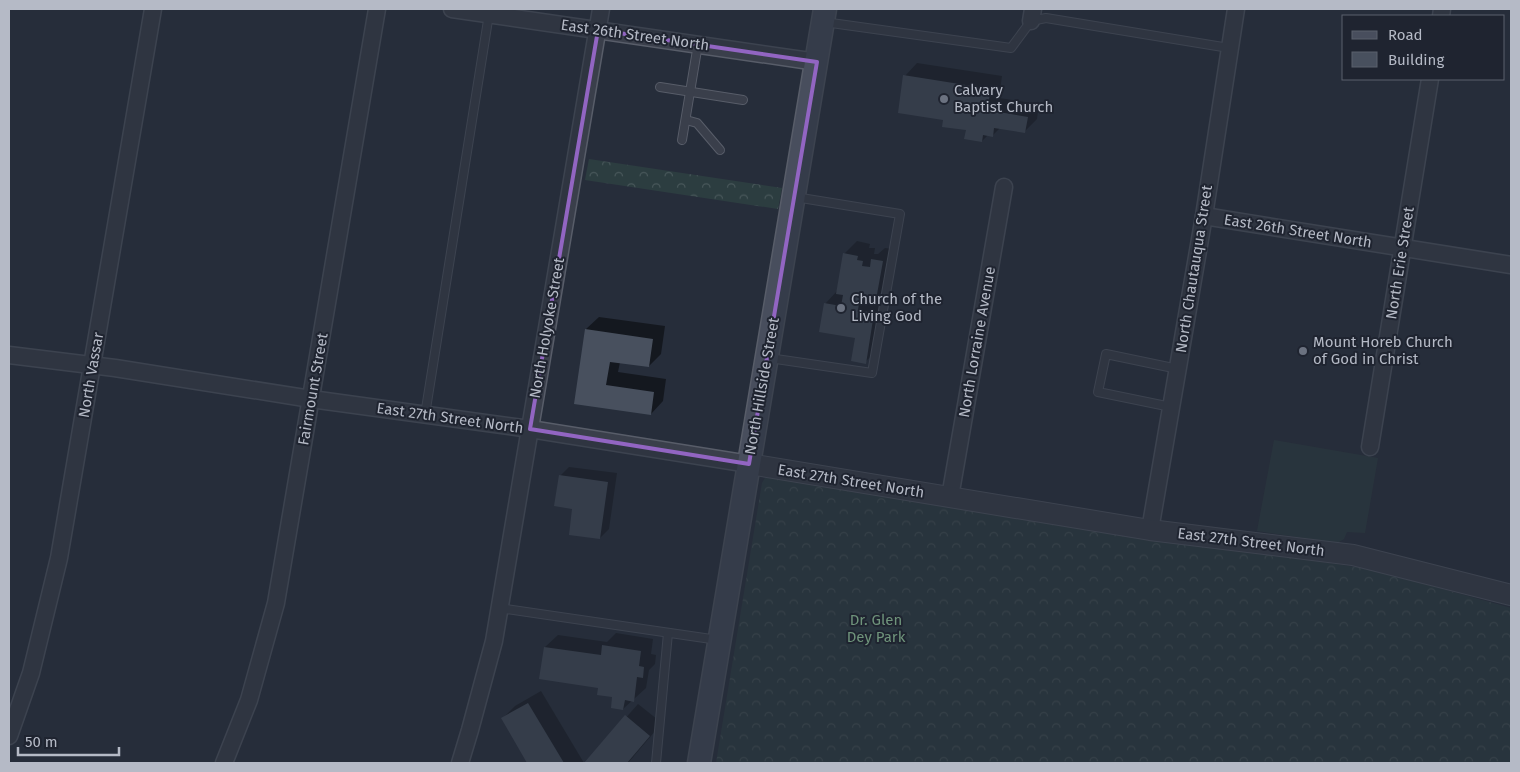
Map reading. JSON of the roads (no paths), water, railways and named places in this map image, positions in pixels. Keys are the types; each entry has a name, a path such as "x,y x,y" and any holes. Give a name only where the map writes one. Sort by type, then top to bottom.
{"main road":[{"name":"North Hillside Street","path":"699,763 824,15"}],"street":[{"name":"North Vassar","path":"9,736 31,672 59,558 152,9"},
{"name":"Fairmount Street","path":"224,763 249,700 276,603 377,9"},
{"name":"East 26th Street North","path":"452,9 817,62"},
{"name":"North Holyoke Street","path":"460,763 494,641 601,9"},
{"name":"North Chautauqua Street","path":"1150,530 1204,216 1236,9"},
{"name":"North Erie Street","path":"1370,447 1430,80"},
{"name":"North Lorraine Avenue","path":"950,497 1004,186"},
{"name":"East 26th Street North","path":"1204,216 1511,265"},
{"name":"East 27th Street North","path":"9,355 92,365 311,399 530,429 1150,530 1352,555 1511,595"}],"lane":[{"path":"425,415 489,14"},
{"path":"824,15 1011,48 1032,15 1229,48"},
{"path":"682,140 698,44"},
{"path":"660,87 743,100"},
{"path":"686,120 697,123 720,150"},
{"path":"767,357 872,373 900,214 794,197"},
{"path":"1171,407 1098,392 1106,354 1178,369"},
{"path":"499,608 720,640"},
{"path":"656,763 668,633"}],"place":[{"name":"Calvary Baptist Church","path":"944,99"},
{"name":"Church of the Living God","path":"841,308"},
{"name":"Mount Horeb Church of God in Christ","path":"1303,351"}],"park label":[{"name":"Dr. Glen Dey Park","path":"876,628"}]}
